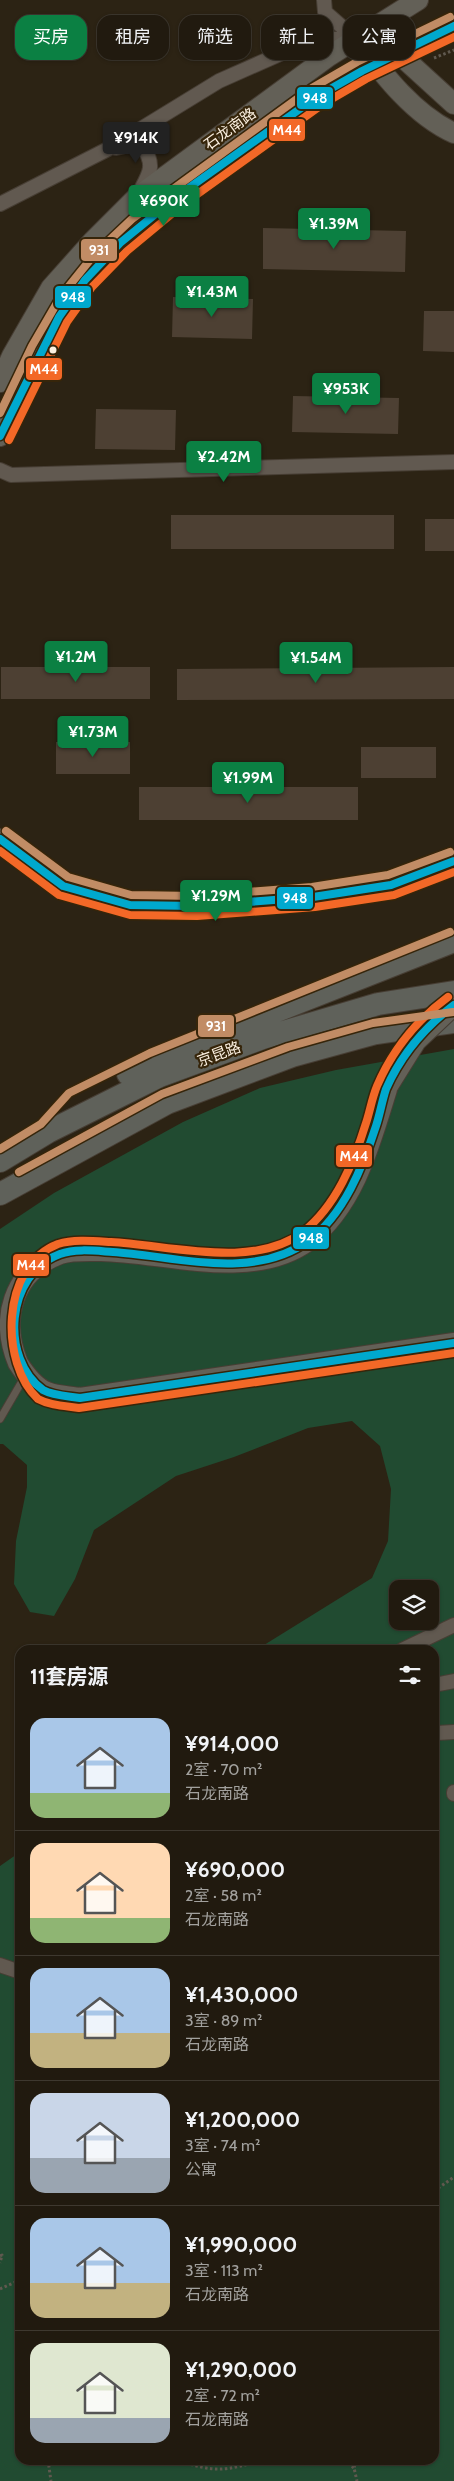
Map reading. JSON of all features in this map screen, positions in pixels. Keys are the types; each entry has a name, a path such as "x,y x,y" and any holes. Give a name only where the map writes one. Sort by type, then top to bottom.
{"highway":[{"path":"48,1132 74,1101 154,1062 454,942"},
{"name":"京昆路","path":"0,1161 48,1132 160,1076 263,1038 378,1004 454,992"},
{"name":"京昆路","path":"0,1194 167,1103 292,1056 376,1033 454,1022"}],"main road":[{"name":"石龙南路","path":"395,15 418,0"},
{"name":"石龙南路","path":"415,45 454,26"},
{"name":"石龙南路","path":"0,382 12,356 51,288 92,241 137,197 329,56 343,48"},
{"path":"373,60 421,112 454,133"},
{"name":"石龙南路","path":"0,436 30,370 55,324 70,300 108,254 159,209 331,88 382,60"},
{"path":"406,60 454,104"},
{"path":"0,839 63,886 130,905 196,906 313,897 391,885 454,861"},
{"path":"454,1005 416,1041 388,1086 375,1129 350,1193 332,1217 307,1242 276,1256 241,1263 202,1262 125,1252 90,1251 61,1254 36,1266 15,1290 5,1319 10,1349 25,1375 47,1392 80,1398 454,1343"}],"street":[{"path":"324,0 325,12 343,28"},
{"path":"0,204 108,149 219,81 316,38 343,39"},
{"path":"108,149 130,145 142,147 150,157 151,172 137,197"},
{"path":"0,470 11,475 454,462"},
{"path":"413,1645 454,1626"},
{"path":"439,1684 454,1681"},
{"path":"439,1733 454,1732"},
{"path":"0,1965 15,1970"}],"lane":[{"path":"0,1418 25,1375"}],"path":[{"path":"439,2188 454,2177"},
{"path":"0,2256 2,2255 0,2263"},
{"path":"0,2290 15,2282"},
{"path":"49,2465 51,2481"},
{"path":"191,2465 206,2470 225,2470 244,2465"},
{"path":"350,2465 354,2468"},
{"path":"355,2465 357,2481"}],"green space":[{"path":"454,1049 454,2481 0,2481 0,1866 15,1856 15,2465 439,2465 439,1645 264,1645 372,1578 388,1541 391,1489 380,1446 352,1421 308,1428 234,1457 176,1476 94,1530 75,1579 54,1616 30,1612 14,1584 16,1541 27,1487 27,1465 3,1444 0,1444 0,1229 54,1193 183,1122 260,1088 336,1070"}],"building":[{"path":"263,228 406,231 405,272 263,269"},
{"path":"173,297 253,299 252,339 172,337"},
{"path":"424,311 454,311 454,352 423,351"},
{"path":"293,396 399,398 398,434 292,432"},
{"path":"96,409 176,410 175,450 95,449"},
{"path":"171,515 394,515 394,549 171,549"},
{"path":"425,519 454,519 454,551 425,551"},
{"path":"1,667 150,667 150,699 1,699"},
{"path":"454,667 454,699 177,700 177,669"},
{"path":"56,742 130,742 130,774 56,774"},
{"path":"361,747 436,747 436,778 361,778"},
{"path":"139,787 358,787 358,820 139,820"}],"transit line":[{"name":"931","path":"0,413 32,346 61,296 94,255 132,219 312,88 357,62 450,17"},
{"name":"948","path":"0,436 59,317 85,280 120,243 179,195 318,96 362,71 454,26"},
{"name":"M44","path":"9,440 67,322 92,287 127,251 185,203 323,104 366,79 454,37"},
{"name":"931","path":"6,831 68,877 131,895 196,896 312,887 388,875 450,852"},
{"name":"948","path":"0,839 63,886 130,905 196,906 313,897 391,885 454,861"},
{"name":"M44","path":"0,851 59,895 130,915 197,916 315,907 394,895 454,872"},
{"name":"931","path":"0,1149 41,1124 69,1093 150,1053 450,932"},
{"name":"M44","path":"448,997 406,1037 390,1061 377,1086 361,1138 342,1182 325,1209 303,1232 283,1243 260,1250 236,1253 184,1250 98,1241 77,1241 58,1244 39,1256 25,1273 16,1293 12,1317 12,1340 17,1363 26,1383 38,1399 53,1404 79,1408 454,1353"},
{"name":"948","path":"454,1005 433,1023 406,1053 386,1089 371,1141 351,1189 332,1218 308,1241 286,1253 263,1260 238,1263 187,1261 137,1254 80,1250 66,1252 42,1264 28,1279 19,1298 15,1318 15,1339 20,1358 29,1376 47,1392 80,1398 454,1343"},
{"name":"931","path":"19,1172 162,1094 288,1047 373,1023 453,1012"}]}
